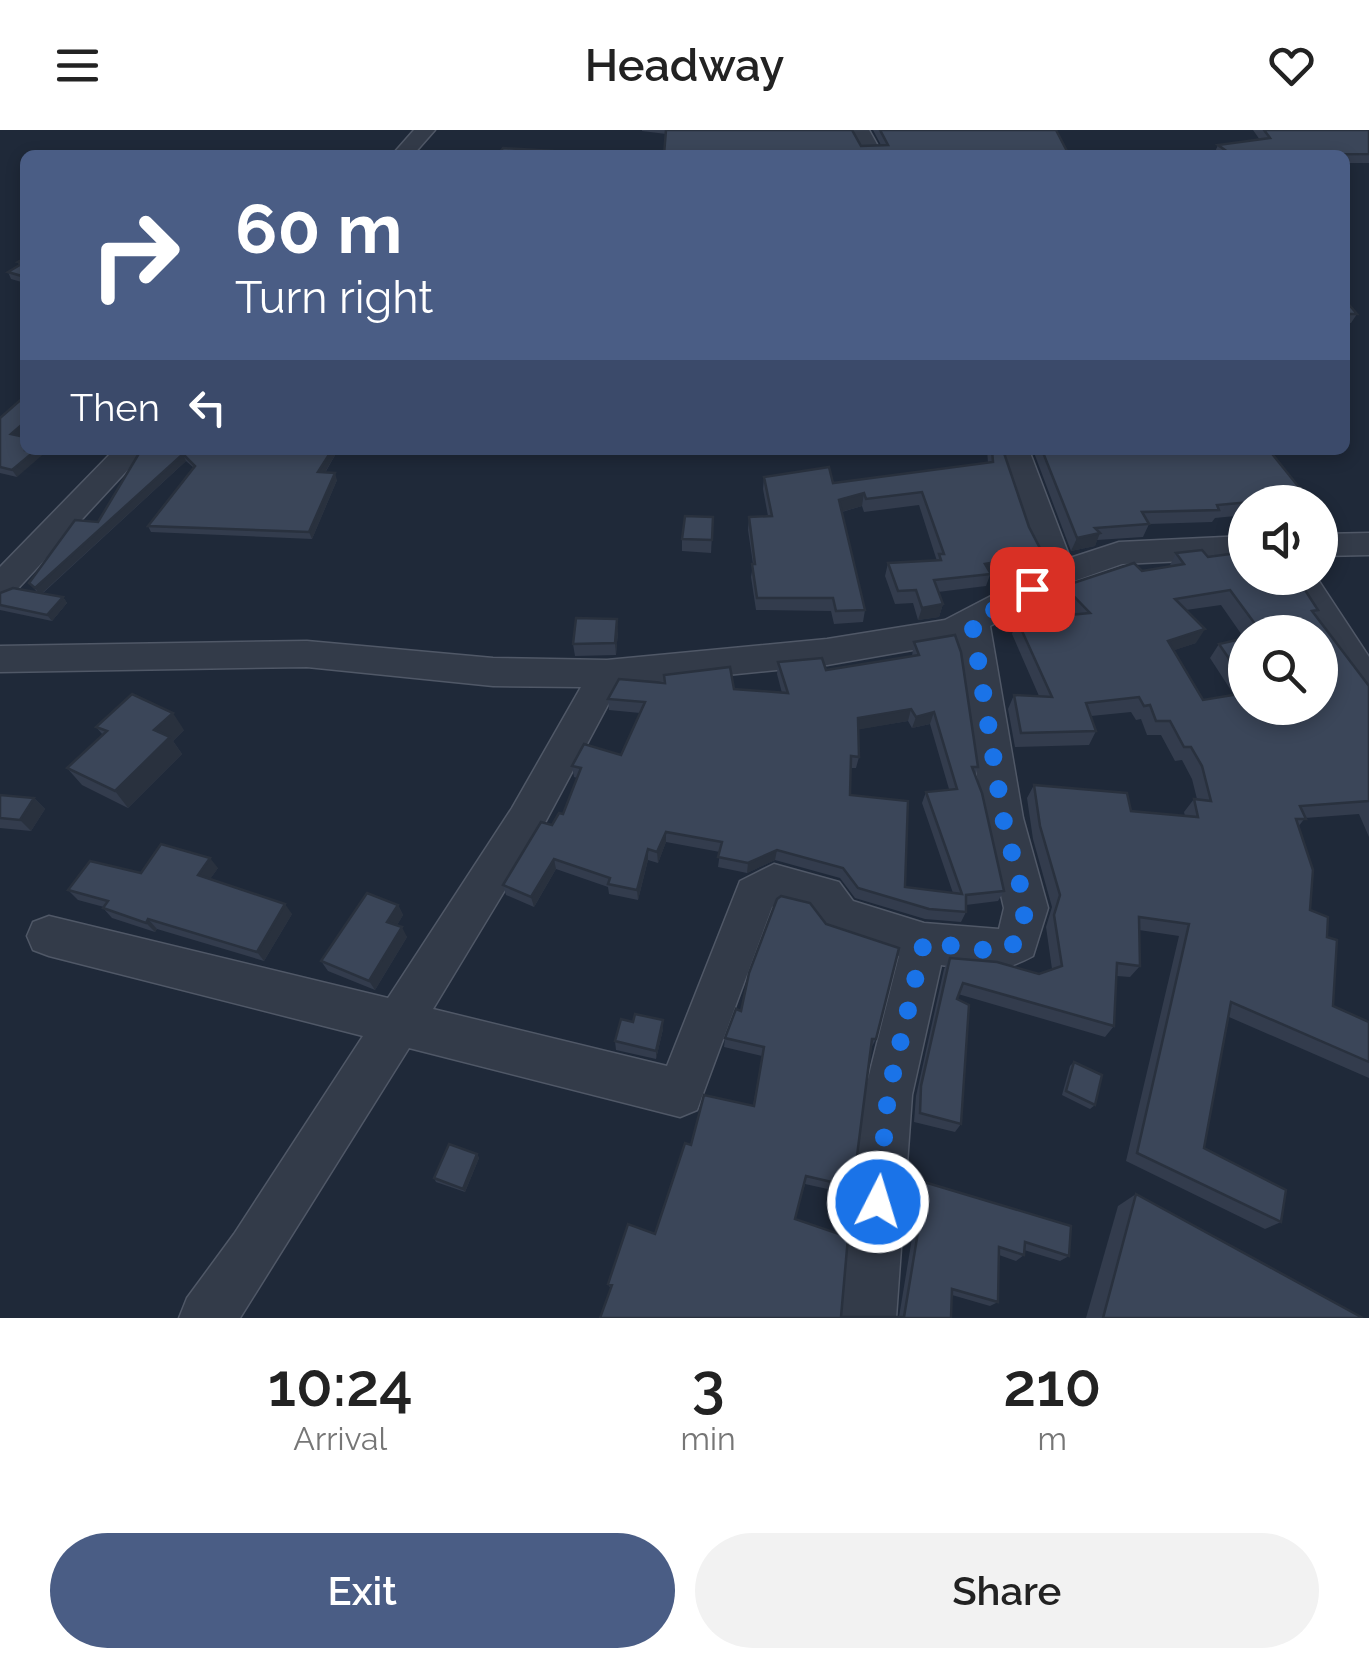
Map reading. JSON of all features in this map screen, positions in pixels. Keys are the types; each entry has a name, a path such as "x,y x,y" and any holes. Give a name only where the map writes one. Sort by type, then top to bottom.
{"street":[{"path":"407,150 425,130"},
{"path":"0,586 126,455"},
{"path":"1016,455 1044,539 1062,573"},
{"path":"1338,544 1369,544"},
{"path":"0,660 307,654 493,672 607,674 827,652 952,631 1062,573 1119,554 1228,548"},
{"path":"1311,595 1369,686"},
{"path":"49,936 680,1093 755,895 774,883 824,896 839,917 924,942 1000,952 1017,942 1026,908 1003,818 972,622"},
{"path":"207,1318 526,820 607,674"},
{"path":"868,1318 888,1095 924,942"}],"building":[{"path":"666,130 852,130 861,146 888,145 880,130 1056,130 1066,150 664,150"},
{"path":"1264,130 1369,130 1369,154 1350,154 1350,150 1225,150 1218,145 1270,138"},
{"path":"20,265 20,276 8,272"},
{"path":"20,400 20,426 11,434 20,436 20,455 30,455 12,470 0,467 0,418"},
{"path":"138,455 182,455 35,588 29,583 75,520 98,522"},
{"path":"184,455 329,455 318,472 335,473 309,532 148,526 195,466"},
{"path":"992,455 1005,455 1029,527 1043,554 985,564 991,574 934,580 943,604 922,608 916,590 898,591 888,563 941,560 939,554 944,554 922,492 866,499 864,493 839,500 865,610 836,611 833,598 757,598 749,517 772,516 764,477 829,467 833,483 993,462"},
{"path":"1044,455 1273,455 1297,485 1228,485 1228,504 1217,505 1219,510 1142,512 1149,524 1095,528 1100,533 1077,538"},
{"path":"685,516 713,517 712,540 682,539"},
{"path":"1202,550 1208,557 1228,554 1228,590 1175,599 1205,629 1168,641 1203,700 1228,696 1228,725 1338,725 1338,645 1369,686 1369,801 1300,806 1306,819 1296,819 1313,870 1310,910 1328,917 1327,937 1337,940 1333,1006 1369,1022 1369,1062 1231,1002 1204,1148 1286,1190 1281,1222 1137,1153 1189,924 1139,917 1140,966 1117,963 1114,1026 963,983 957,999 969,1005 961,1124 920,1113 921,1086 950,958 997,962 1039,974 1062,966 1054,915 1060,895 1040,826 1034,785 1127,793 1131,811 1198,817 1194,799 1211,801 1202,766 1191,747 1184,747 1170,721 1156,721 1150,705 1144,706 1139,697 1086,703 1096,731 1021,733 1014,695 1052,697 1017,620 1090,613 1064,586 1134,563 1142,571 1184,564 1176,553"},
{"path":"13,588 63,597 47,615 0,605 0,593"},
{"path":"1234,595 1308,595 1318,610 1312,611 1315,615 1248,615"},
{"path":"576,618 617,619 615,643 573,644"},
{"path":"955,635 978,767 972,767 982,793 1004,891 966,895 966,912 929,909 858,888 843,868 777,850 748,863 718,857 722,842 666,832 657,852 648,849 637,890 608,884 610,878 554,859 531,897 503,885 541,822 552,825 559,813 563,814 581,768 572,766 584,744 621,755 645,702 608,699 619,679 665,683 664,675 730,667 734,689 788,693 778,662 822,658 826,670 919,655 914,642","holes":["911,709 916,717 934,712 957,789 926,792 962,894 905,887 908,801 850,795 851,756 859,757 858,718"]},
{"path":"1228,642 1228,657 1219,644"},
{"path":"132,694 173,713 154,730 170,737 115,791 67,768 107,731 96,727"},
{"path":"0,795 34,798 20,820 0,818"},
{"path":"161,844 210,858 198,875 285,904 257,952 148,919 146,923 103,908 108,901 68,890 90,861 141,873"},
{"path":"367,893 398,905 387,922 402,927 369,981 321,961"},
{"path":"781,896 810,903 826,924 899,948 876,1039 872,1039 853,1187 806,1176 795,1219 848,1237 841,1317 904,1317 918,1232 911,1230 914,1179 1071,1226 1069,1256 1025,1242 1024,1255 999,1247 998,1302 952,1289 951,1318 600,1318 628,1224 655,1234 685,1143 691,1145 704,1095 754,1106 764,1047 725,1038 736,1009 741,1011 749,973"},
{"path":"635,1014 663,1020 656,1051 615,1041 621,1019 633,1022"},
{"path":"1074,1062 1102,1075 1095,1105 1066,1091"},
{"path":"449,1144 477,1154 463,1189 434,1178"},
{"path":"1136,1194 1363,1318 1103,1318"}],"route":[{"path":"878,1202 888,1095 924,942 1000,952 1017,942 1026,908 1003,818 972,622 1032,589"}]}
